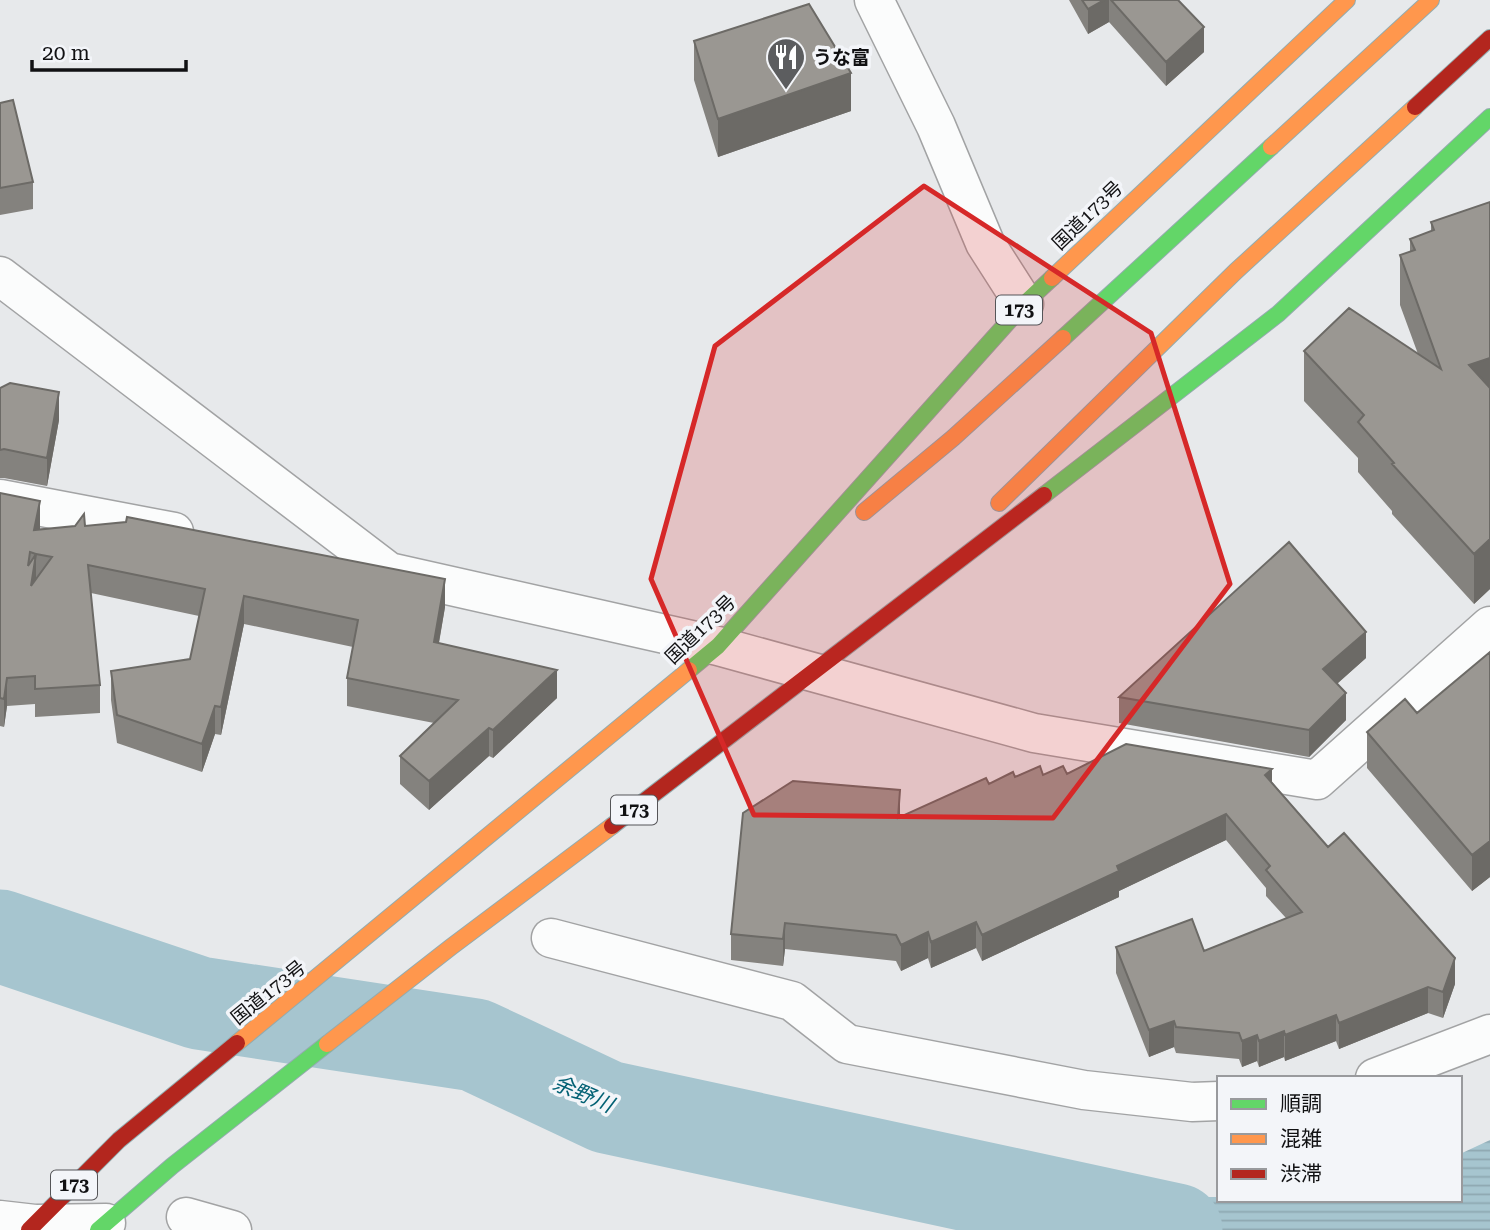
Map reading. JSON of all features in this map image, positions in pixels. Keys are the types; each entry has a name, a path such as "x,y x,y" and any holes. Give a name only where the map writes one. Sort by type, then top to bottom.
{"highway":[{"name":"国道173号","path":"21,1225 119,1140 718,646 1024,304 1347,0"},
{"path":"760,598 953,438 1431,0"},
{"path":"989,512 1236,271 1490,38"},
{"name":"173","path":"102,1226 172,1166 451,947 737,732 1278,314 1490,117"},
{"path":"871,628 970,531"}],"street":[{"path":"874,0 936,127 985,243 1024,304"},
{"path":"0,276 389,572"},
{"path":"0,499 201,537"},
{"path":"308,557 389,572 718,646 1034,733 1317,780 1490,626"},
{"path":"551,937 792,1001 847,1044 1084,1090 1192,1102 1217,1101"},
{"path":"1380,1076 1490,1034"},
{"path":"186,1217 232,1230"},
{"path":"21,1225 102,1226"}],"highlighted area":[{"path":"924,186 1151,333 1230,584 1053,818 754,815 651,579 715,346"}],"water":[{"path":"1490,1140 1490,1230 1172,1230 1184,1197 1217,1197 1217,1202 1462,1202 1462,1153"}],"building":[{"path":"1082,0 1104,0 1088,9"},
{"path":"1111,0 1178,0 1204,27 1166,62"},
{"path":"809,4 851,73 718,119 694,41"},
{"path":"13,100 33,182 0,188 0,103"},
{"path":"1490,202 1490,358 1469,365 1490,388 1490,539 1474,554 1392,464 1394,463 1358,422 1364,415 1304,351 1349,308 1441,369 1400,255 1415,250 1410,239 1434,230 1431,222"},
{"path":"10,383 59,392 47,458 0,450 0,388"},
{"path":"0,493 40,501 34,530 75,526 84,514 85,526 126,522 127,517 445,579 434,642 557,670 493,730 489,728 429,781 400,756 458,700 347,678 358,620 244,596 221,707 215,706 202,744 117,715 111,671 190,659 205,589 88,565 100,685 35,689 35,676 7,678 4,699 0,698","holes":["30,552 36,554 28,566","36,554 52,557 31,586"]},
{"path":"1289,542 1366,632 1323,669 1346,693 1309,730 1119,697"},
{"path":"1490,652 1490,841 1472,855 1367,732 1405,699 1417,713"},
{"path":"1126,744 1272,769 1265,775 1328,847 1344,833 1455,958 1443,992 1428,987 1339,1023 1336,1015 1285,1035 1284,1031 1259,1041 1257,1035 1242,1041 1239,1033 1176,1027 1174,1021 1149,1030 1116,947 1192,919 1204,951 1302,912 1266,870 1270,866 1226,814 1117,866 1119,871 982,935 976,922 931,942 928,932 901,945 896,935 785,923 783,939 731,934 743,813 793,781 900,790 898,818 986,778 989,784 1013,772 1015,777 1040,766 1043,775 1063,766 1067,774"}],"waterway":[{"name":"余野川","path":"0,936 199,1003 475,1045 607,1107 1176,1230"}],"traffic: fast":[{"path":"1044,495 1278,314 1490,117"},
{"path":"1063,338 1271,147"},
{"path":"689,670 718,646 1024,304 1052,278"},
{"path":"98,1230 172,1166 327,1044"}],"traffic: slow":[{"path":"1052,278 1347,0"},
{"path":"1271,147 1431,0"},
{"path":"999,503 1236,271 1415,107"},
{"path":"864,512 953,438 1063,338"},
{"path":"237,1043 689,670"},
{"path":"327,1044 612,826"}],"traffic: jam":[{"path":"1415,107 1490,38"},
{"path":"612,826 1044,495"},
{"path":"29,1230 119,1140 237,1043"}],"place":[{"name":"うな富","path":"786,91"}]}
